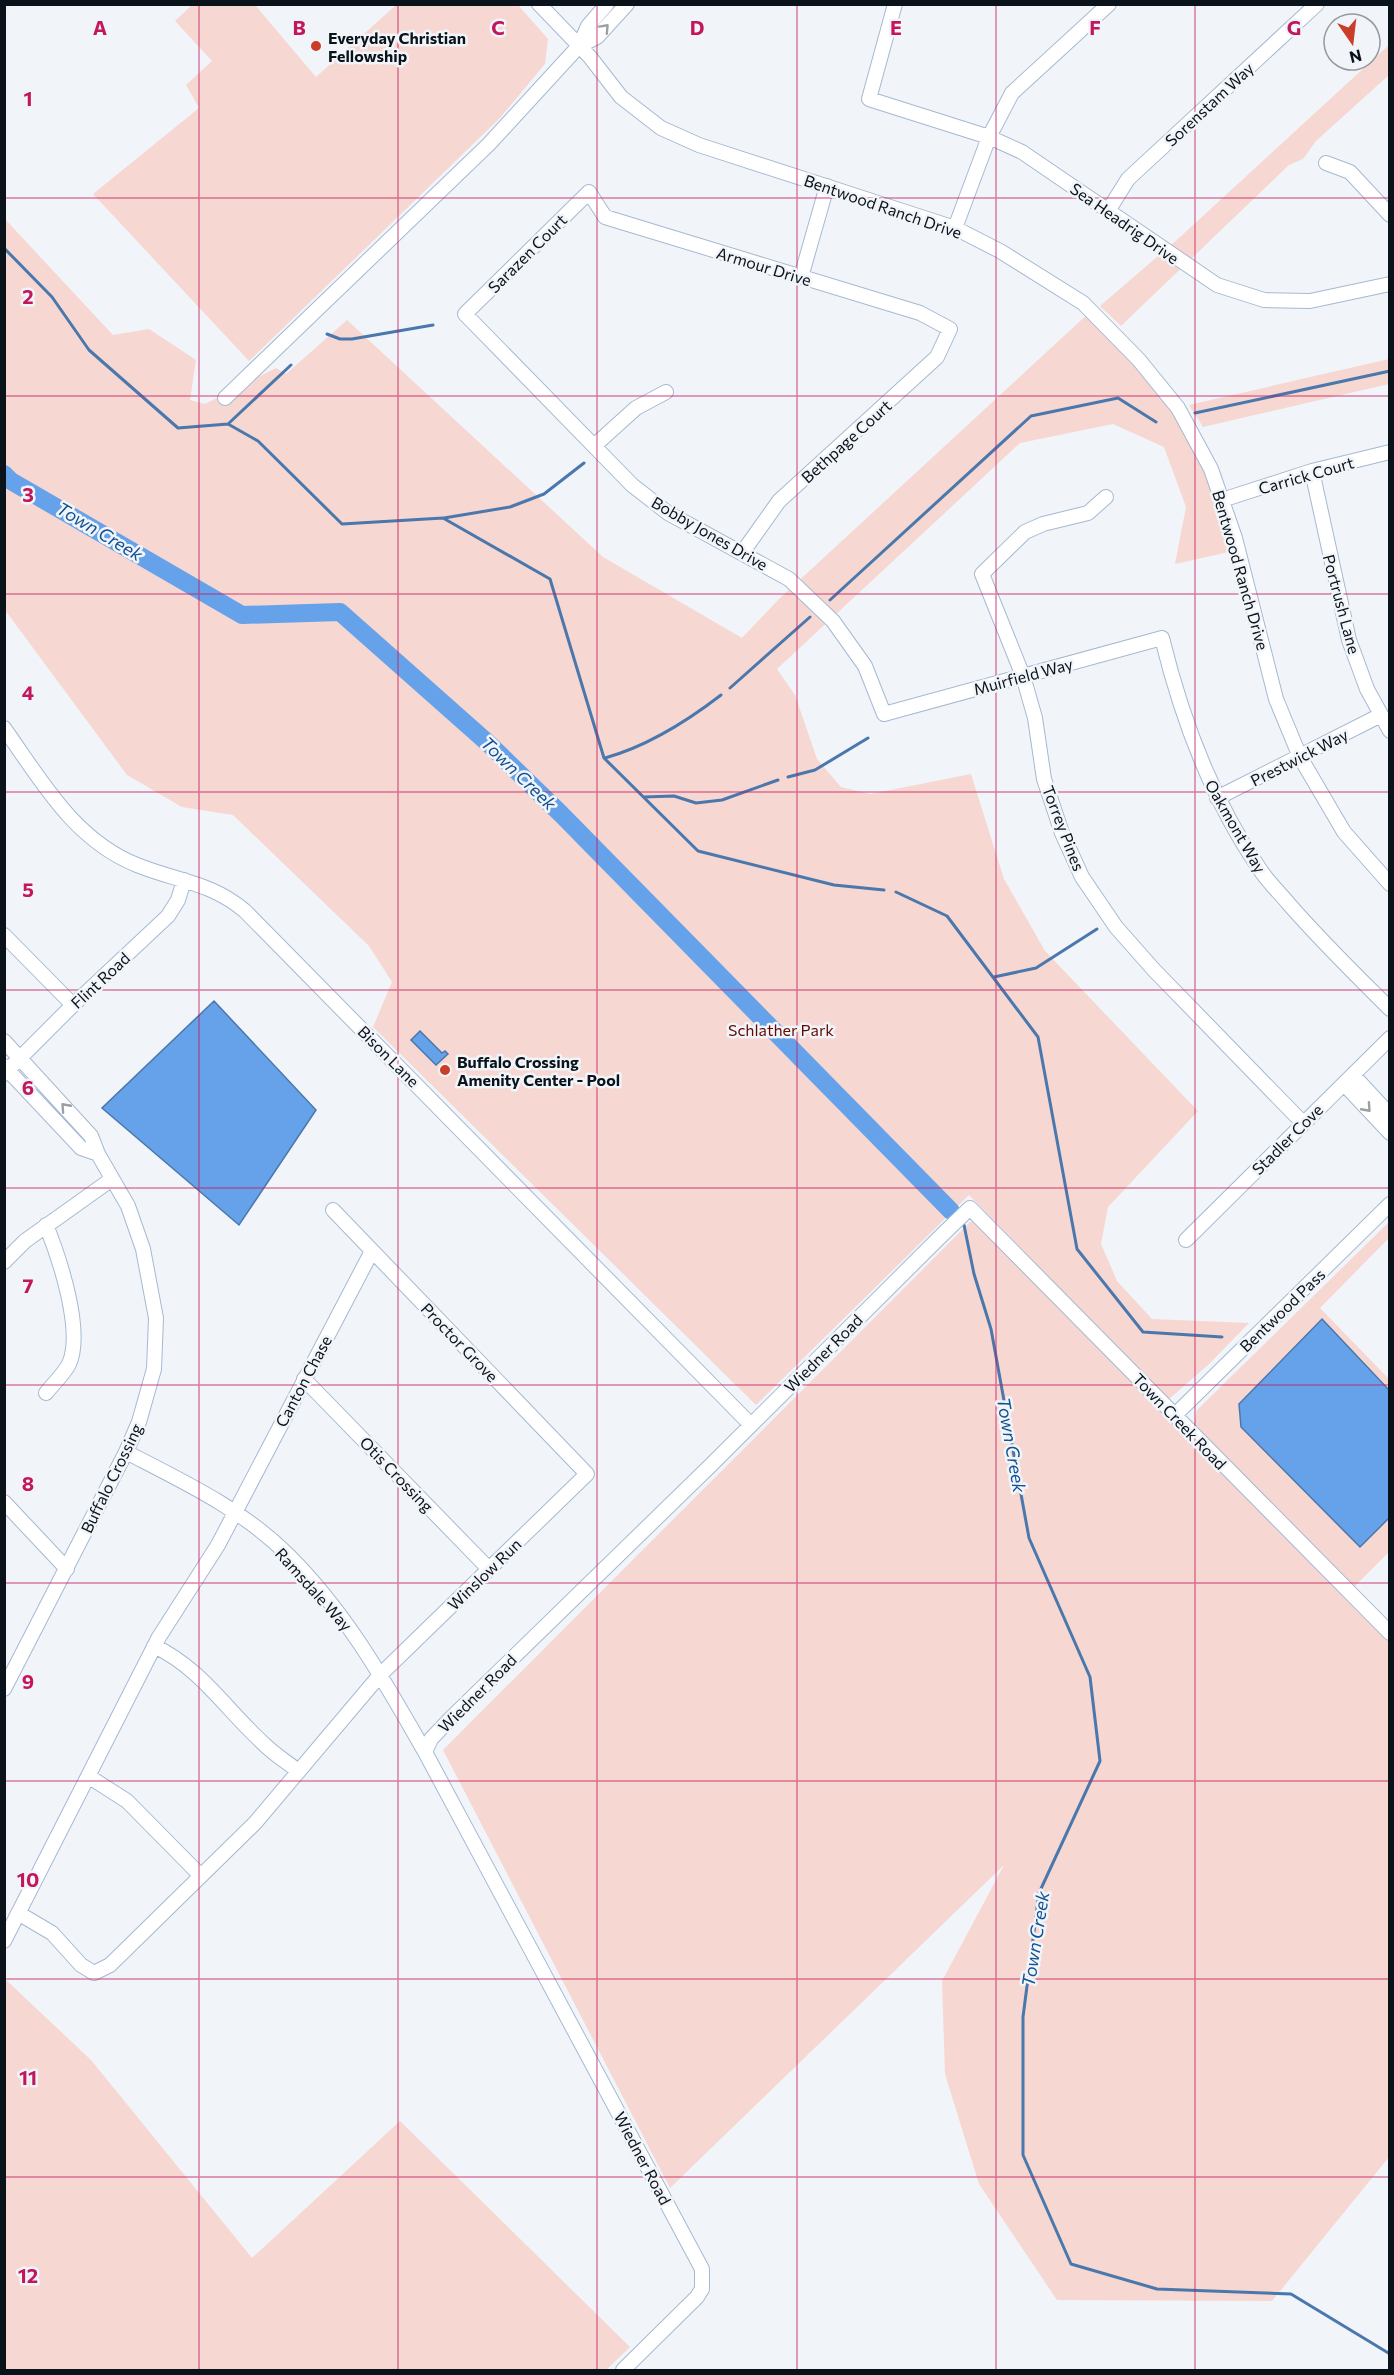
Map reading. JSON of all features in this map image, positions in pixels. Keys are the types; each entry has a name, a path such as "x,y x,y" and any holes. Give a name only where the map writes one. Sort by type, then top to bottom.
{"street":[{"name":"Bentwood Ranch Drive","path":"539,4 579,46 621,97 661,128 699,145 955,228 1000,251 1083,303 1139,360 1178,408 1211,469 1235,538 1276,699 1300,757 1344,832 1389,884"},
{"path":"225,398 489,144 579,46 588,26 607,4"},
{"path":"579,46 597,37 627,4"},
{"name":"Sea Headrig Drive","path":"895,4 868,99 989,137 1022,152 1217,285 1264,300 1310,301 1389,284"},
{"path":"955,228 989,137 1012,93 1109,4"},
{"name":"Sorenstam Way","path":"1108,211 1128,179 1317,4"},
{"path":"1326,163 1350,172 1389,215"},
{"path":"801,277 828,186"},
{"name":"Armour Drive","path":"589,192 605,217 920,313 950,329"},
{"name":"Sarazen Court","path":"465,314 589,192"},
{"name":"Bobby Jones Drive","path":"465,314 632,485 668,513 789,579 833,621 865,666 884,714"},
{"name":"Bethpage Court","path":"742,553 779,501 937,357 950,329"},
{"path":"594,446 636,408 666,392"},
{"name":"Carrick Court","path":"1222,500 1312,471 1389,452"},
{"name":"Portrush Lane","path":"1312,471 1349,640 1367,689 1389,731"},
{"name":"Torrey Pines","path":"1106,496 1088,513 1042,524 1025,532 982,574 1023,676 1035,718 1044,779 1062,833 1082,877 1116,927 1154,970 1303,1123"},
{"name":"Muirfield Way","path":"884,714 1162,638"},
{"name":"Oakmont Way","path":"1162,638 1177,699 1197,754 1218,798 1259,869 1306,923 1389,1009"},
{"name":"Prestwick Way","path":"1218,798 1381,715"},
{"name":"Bison Lane","path":"4,728 63,812 90,837 135,864 219,892 245,911 751,1425"},
{"name":"Flint Road","path":"6,1070 168,916 178,900 184,880"},
{"path":"4,935 73,1005"},
{"name":"Stadler Cove","path":"1186,1240 1389,1038"},
{"name":"Buffalo Crossing","path":"4,1041 91,1136 98,1154 128,1206 143,1249 156,1318 154,1370 139,1422 126,1452 4,1689"},
{"path":"6,1070 81,1148 98,1154"},
{"path":"1348,1079 1389,1115"},
{"path":"1348,1079 1389,1133"},
{"path":"4,1262 25,1240 112,1179"},
{"name":"Bentwood Pass","path":"1175,1415 1389,1204"},
{"name":"Wiedner Road","path":"623,2370 697,2297 702,2289 702,2269 425,1752 431,1739 449,1720 970,1208"},
{"name":"Town Creek Road","path":"970,1208 1389,1633"},
{"name":"Proctor Grove","path":"333,1210 587,1474"},
{"path":"46,1225 68,1290 73,1328 69,1364 46,1393"},
{"name":"Canton Chase","path":"4,1941 154,1646 218,1545 372,1251"},
{"name":"Otis Crossing","path":"304,1379 489,1569"},
{"name":"Ramsdale Way","path":"126,1452 199,1490 235,1513 286,1553 331,1602 380,1674 425,1752"},
{"name":"Winslow Run","path":"18,1913 52,1933 81,1965 94,1973 110,1965 255,1823 380,1674 587,1474"},
{"path":"4,1502 66,1569"},
{"path":"154,1646 177,1657 195,1672 265,1746 298,1771"},
{"path":"88,1776 127,1801 200,1875"}],"green space":[{"path":"193,4 255,5 316,77 396,5 518,5 548,39 545,64 499,119 249,361 93,194 199,108 186,85 212,61 175,21"},
{"path":"1389,45 1389,75 1316,141 1303,159 1289,165 1121,326 1100,306 1179,238 1360,72 1382,72 1382,51"},
{"name":"Schlather Park","path":"4,218 113,335 149,329 196,360 190,400 205,404 276,368 286,374 347,320 603,557 742,638 779,599 1091,311 1139,360 1211,469 1238,550 1175,564 1186,507 1164,447 1113,424 1020,443 777,669 795,695 817,759 841,787 870,794 971,774 1004,879 1045,951 1198,1111 1108,1207 1101,1244 1117,1281 1152,1319 1249,1323 1209,1364 1168,1400 969,1195 756,1405 373,1027 392,982 369,946 233,815 182,807 127,775 5,610"},
{"path":"1389,359 1389,384 1203,427 1189,405"},
{"path":"972,1220 1389,1639 1389,2157 1272,2301 1057,2300 979,2184 945,2074 942,1981 1004,1865 670,2188 443,1750"},
{"path":"1389,1222 1389,1238 1320,1308 1389,1379 1389,1552 1351,1590 1194,1424 1197,1410"},
{"path":"5,1979 91,2060 252,2258 400,2121 630,2347 606,2370 5,2370"}],"water":[{"path":"214,1001 316,1110 239,1225 102,1108"},
{"path":"420,1031 442,1053 445,1051 448,1054 436,1065 411,1040"},
{"path":"1322,1319 1389,1390 1389,1518 1360,1547 1241,1427 1239,1404"}],"waterway":[{"path":"4,248 52,297 89,350 178,428 228,424 258,441 342,524 443,518 550,579 604,758 698,851 834,885 884,890"},
{"path":"327,334 340,339 352,339 433,325"},
{"path":"228,424 291,365"},
{"path":"1195,413 1390,371"},
{"path":"830,600 1031,416 1118,398 1156,422"},
{"path":"444,518 510,507 544,494 584,463"},
{"name":"Town Creek","path":"4,474 11,481 242,615 340,612 489,744 561,814 951,1211"},
{"path":"730,688 810,617"},
{"path":"605,758 636,747 666,732 721,695"},
{"path":"788,777 815,770 868,738"},
{"path":"644,797 674,796 696,803 722,800 778,780"},
{"path":"896,892 947,916 1038,1037 1077,1249 1143,1332 1222,1337"},
{"path":"994,977 1036,968 1097,929"},
{"name":"Town Creek","path":"964,1225 974,1274 991,1329 1029,1538 1090,1677 1100,1761 1039,1893 1023,2017 1023,2155 1071,2264 1157,2289 1291,2294 1390,2354"}],"place":[{"name":"Everyday Christian Fellowship","path":"316,46"},
{"name":"Buffalo Crossing Amenity Center - Pool","path":"445,1070"}]}
